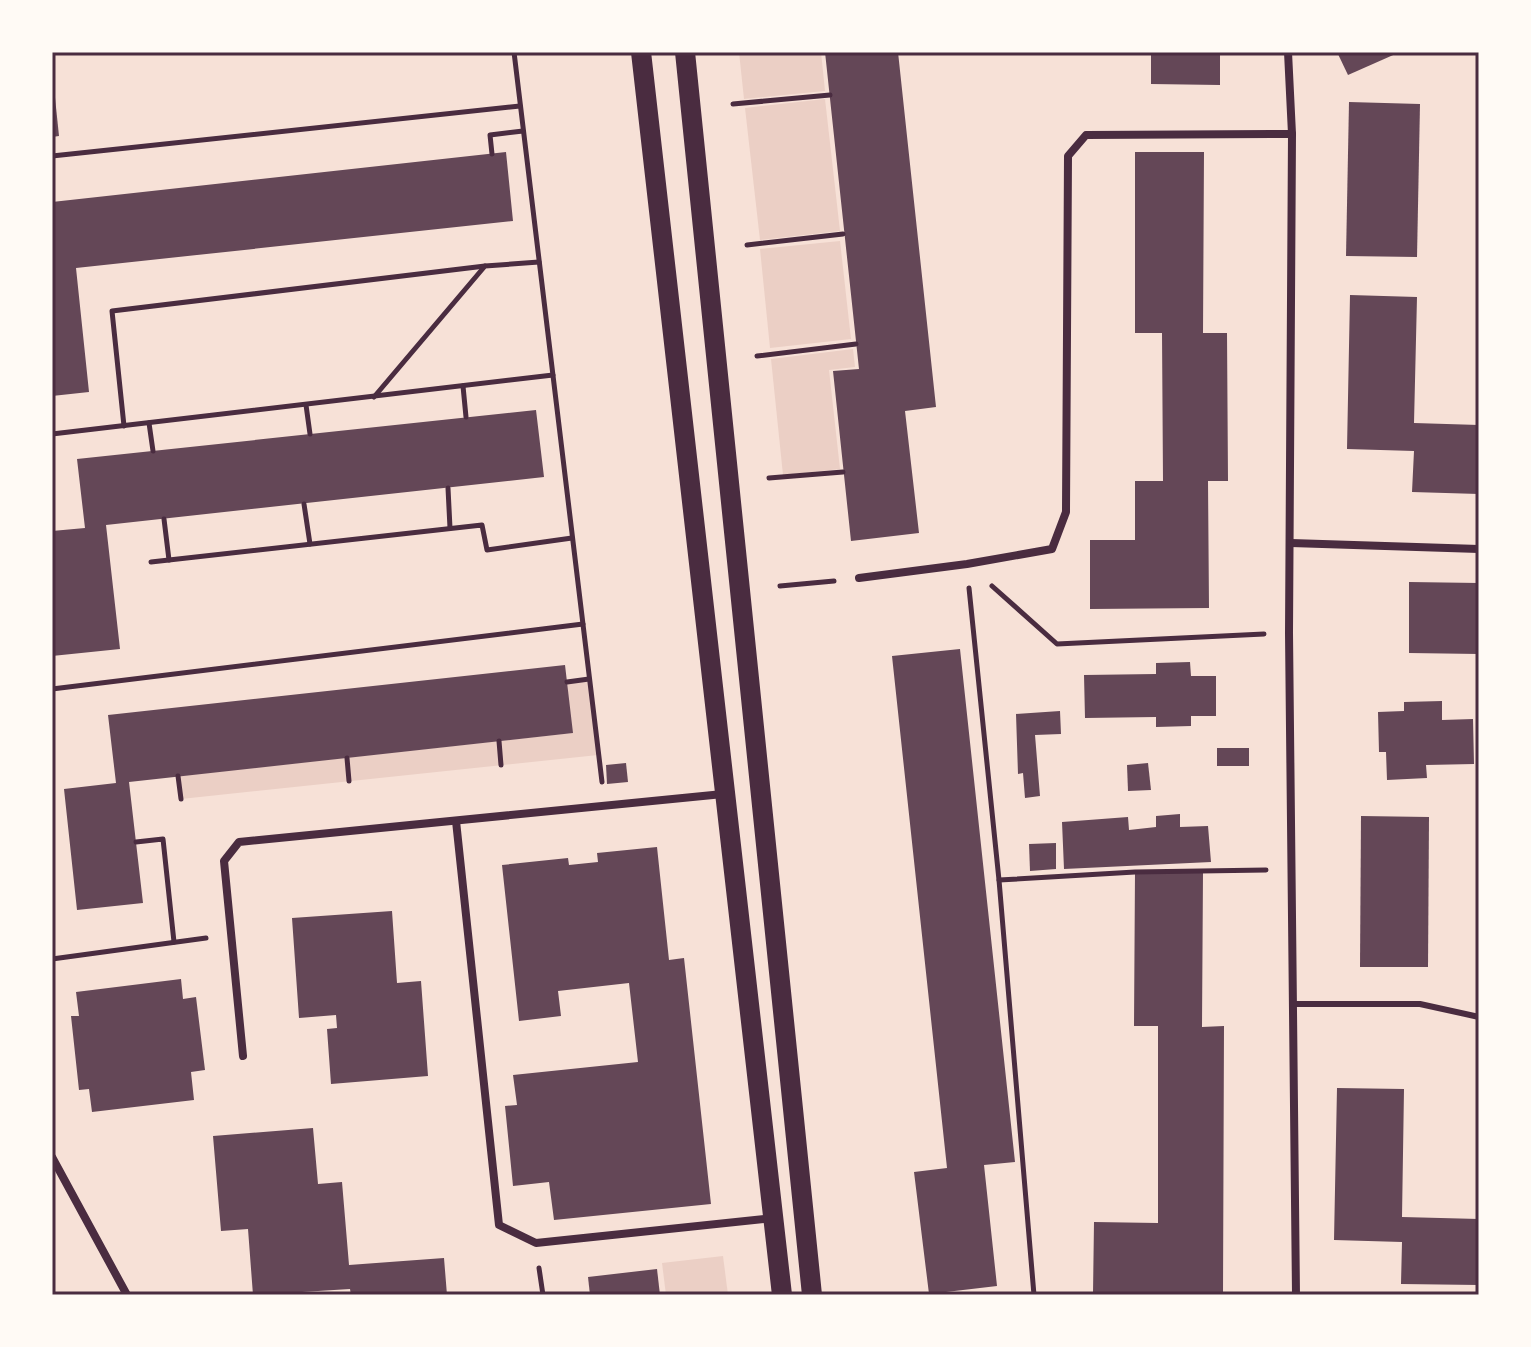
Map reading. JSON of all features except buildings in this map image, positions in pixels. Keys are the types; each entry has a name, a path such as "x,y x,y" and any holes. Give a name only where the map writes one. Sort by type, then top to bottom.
{"main road":[{"path":"641,52 782,1295"},
{"path":"685,52 812,1295"}],"street":[{"path":"1288,52 1292,134 1289,633 1296,1295"},
{"path":"859,578 1052,549 1066,512 1068,156 1086,135 1292,134"},
{"path":"1291,543 1479,549"},
{"path":"243,1056 224,861 239,842 726,794"},
{"path":"456,821 499,1225 536,1243 774,1218"},
{"path":"52,1157 127,1295"}],"lane":[{"path":"1292,1004 1420,1004 1479,1017"}],"path":[{"path":"514,52 605,806"},
{"path":"733,104 830,95"},
{"path":"52,156 520,106"},
{"path":"492,154 490,135 523,131"},
{"path":"747,245 843,234"},
{"path":"124,426 112,311 539,262"},
{"path":"374,397 485,266"},
{"path":"757,356 856,344"},
{"path":"52,434 553,375"},
{"path":"463,386 466,417"},
{"path":"306,405 310,434"},
{"path":"149,423 153,451"},
{"path":"769,478 843,472"},
{"path":"448,488 450,528"},
{"path":"304,504 310,544"},
{"path":"164,519 169,560"},
{"path":"151,562 482,525 487,550 572,538"},
{"path":"967,564 1057,644 1289,633"},
{"path":"967,564 999,880 1034,1295"},
{"path":"780,586 859,578"},
{"path":"52,689 583,624"},
{"path":"567,682 589,679"},
{"path":"499,741 501,765"},
{"path":"347,758 349,781"},
{"path":"178,776 181,799"},
{"path":"136,842 163,839 174,942"},
{"path":"999,880 1135,872 1291,869"},
{"path":"52,959 231,935"}],"shaded area":[{"path":"739,52 821,52 825,91 744,99"},
{"path":"825,99 840,231 760,240 745,108"},
{"path":"840,241 851,339 770,348 760,249"},
{"path":"853,349 855,367 829,370 840,469 783,475 771,359"},
{"path":"589,679 598,755 181,799 178,776 572,733 567,682"},
{"path":"723,1256 728,1295 666,1295 662,1263"}]}
